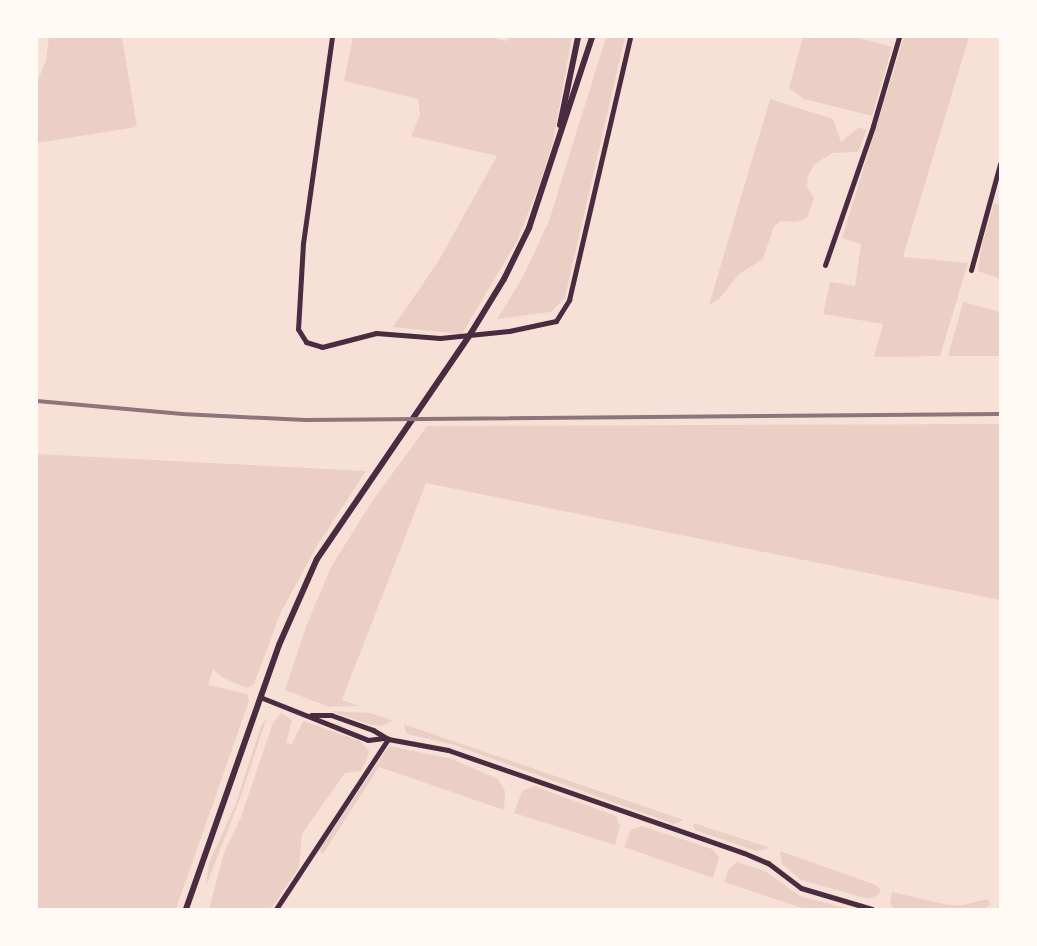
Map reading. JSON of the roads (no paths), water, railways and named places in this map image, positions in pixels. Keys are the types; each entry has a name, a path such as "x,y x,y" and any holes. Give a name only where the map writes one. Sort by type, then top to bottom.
{"street":[{"path":"332,37 303,243 298,329 302,337 322,347 376,333 440,338 509,331 556,321 569,300 630,37"},
{"path":"554,154 578,37"},
{"path":"186,909 278,645 317,559 471,333 504,279 528,228 592,37"},
{"path":"825,265 873,126 899,37"},
{"path":"971,270 1000,164"},
{"path":"260,697 311,715 325,725 368,740 386,738 448,750 744,853 768,863 801,888 872,909"},
{"path":"311,715 331,715 373,730 386,738"},
{"path":"276,909 386,738"}],"railway":[{"path":"37,401 182,414 305,420 1000,414"}]}
